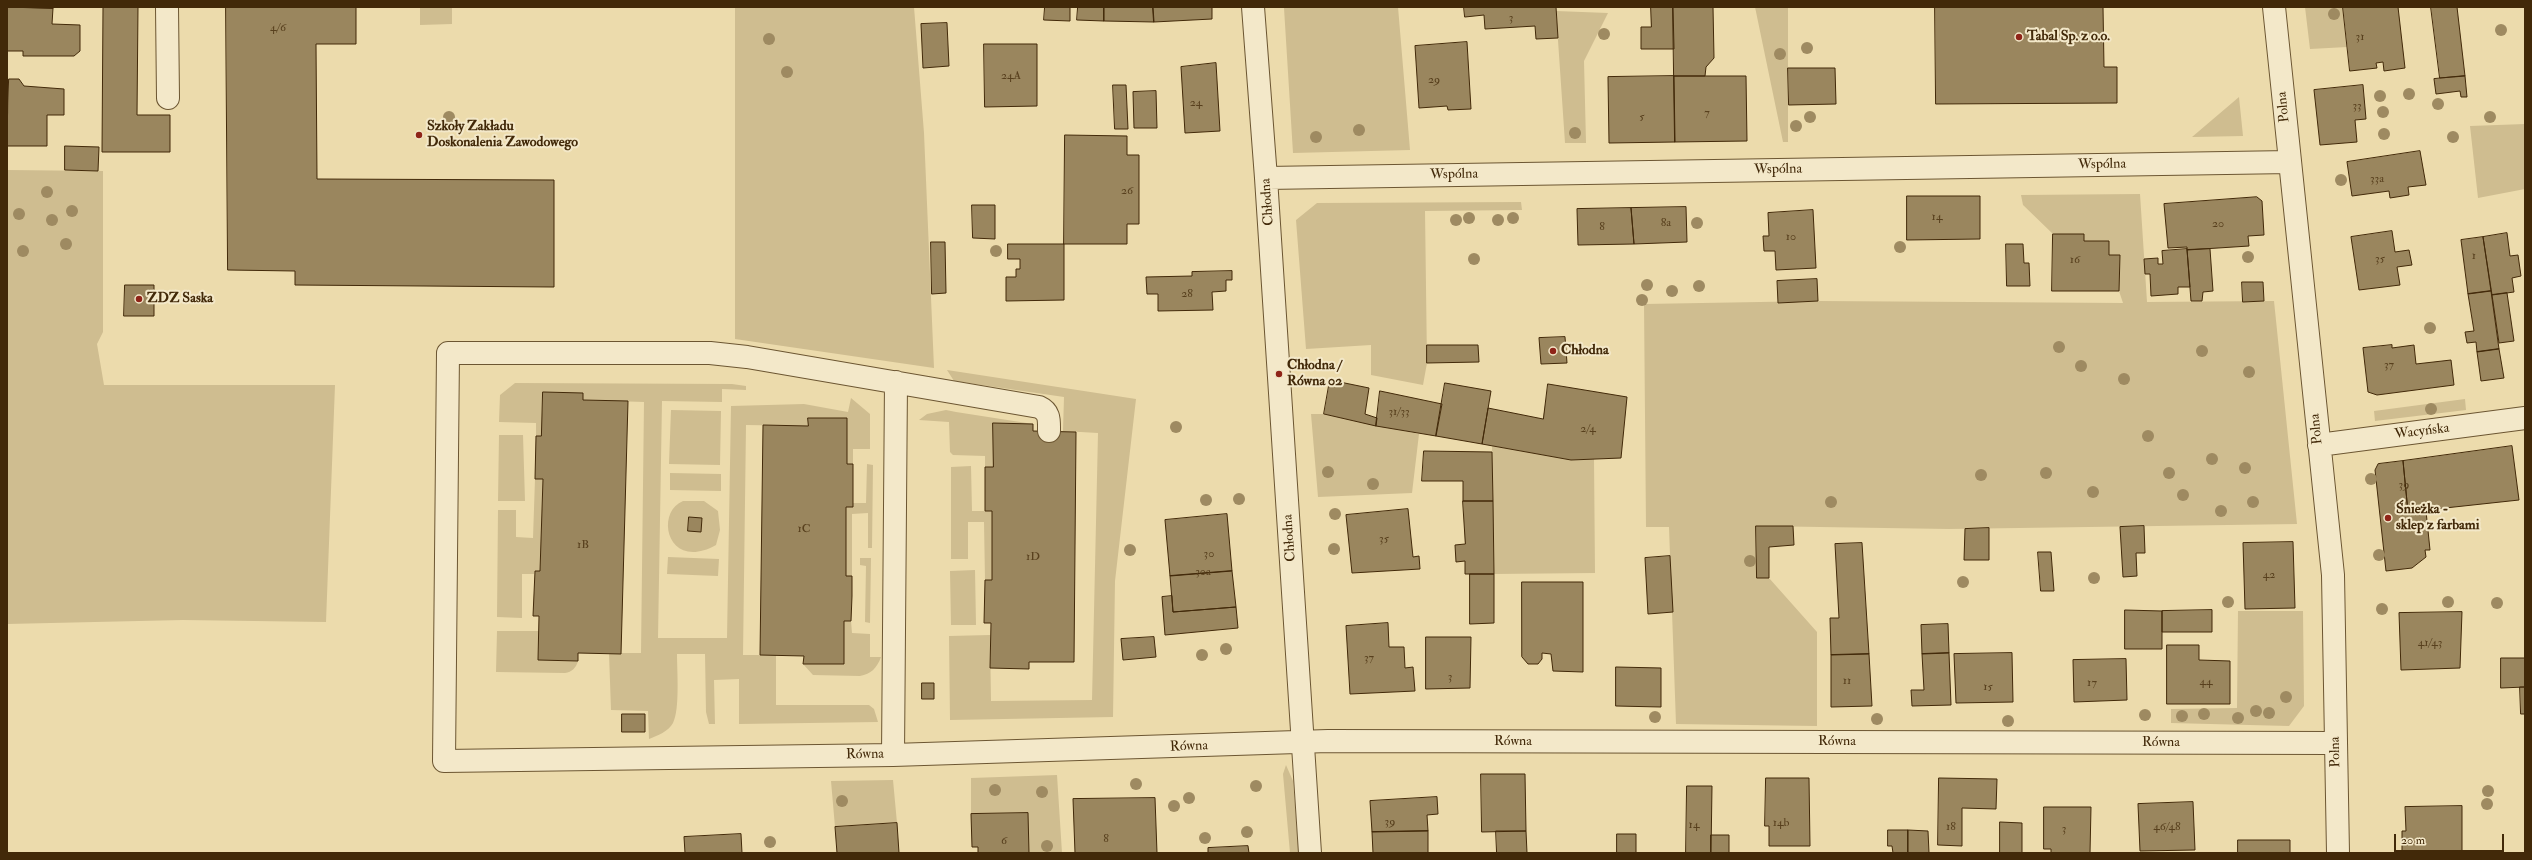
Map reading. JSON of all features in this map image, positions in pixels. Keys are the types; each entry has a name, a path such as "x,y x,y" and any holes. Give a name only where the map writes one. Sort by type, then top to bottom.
{"street":[{"path":"167,7 168,98"},
{"name":"Chłodna","path":"1253,7 1266,178 1310,853"},
{"name":"Polna","path":"2274,7 2333,575 2338,853"},
{"name":"Wspólna","path":"1266,178 2290,162"},
{"name":"Równa","path":"896,382 747,357 710,353 448,353 444,761 893,755 1328,741 2336,743"},
{"path":"893,755 896,382 1039,407 1046,410 1048,415 1049,431"},
{"name":"Wacyńska","path":"2319,445 2525,418"}],"shaded area":[{"path":"420,7 452,7 452,24 420,25"},
{"path":"735,7 914,7 924,133 934,368 735,339"},
{"path":"1398,7 1410,150 1293,153 1284,8"},
{"path":"1755,7 1788,7 1788,142 1783,142"},
{"path":"2305,7 2343,7 2347,47 2310,49"},
{"path":"1556,11 1608,13 1584,61 1586,143 1565,143"},
{"path":"2239,97 2243,136 2192,137"},
{"path":"2525,124 2525,189 2478,198 2470,126"},
{"path":"7,170 103,171 103,332 97,344 104,385 335,385 326,622 183,620 7,624"},
{"path":"2140,194 2147,302 2274,301 2297,524 1949,529 1756,526 1757,577 1769,578 1817,632 1817,726 1676,724 1669,527 1646,527 1644,304 1818,301 2123,303 2119,291 2120,255 2109,255 2109,241 2084,241 2084,234 2053,234 2023,205 2021,195"},
{"path":"1521,202 1522,210 1425,211 1427,363 1423,385 1371,375 1371,345 1306,349 1296,220 1317,203"},
{"path":"947,370 1136,399 1115,581 1113,717 950,720 949,636 990,635 991,701 1092,700 1098,433 1063,431 1064,397 954,381"},
{"path":"515,383 732,384 746,386 746,390 722,389 722,402 662,401 658,638 727,638 731,406 804,404 848,412 851,398 870,414 870,449 853,449 853,464 847,464 847,418 808,418 808,426 746,425 743,655 776,655 776,705 869,705 874,709 878,722 739,724 739,679 714,680 715,724 709,724 706,712 705,654 677,654 677,709 673,723 662,733 649,739 648,711 611,710 609,653 641,653 644,402 583,400 583,393 543,392 541,436 536,436 536,423 499,422 500,395"},
{"path":"2465,399 2466,410 2375,421 2374,411"},
{"path":"671,410 721,411 720,465 669,464"},
{"path":"946,410 1033,424 993,423 993,467 985,467 985,456 953,455 950,452 949,422 919,420 927,414"},
{"path":"1311,414 1324,414 1419,434 1412,493 1318,497"},
{"path":"499,435 523,435 525,501 498,501"},
{"path":"1492,446 1571,460 1594,459 1595,573 1494,574"},
{"path":"867,464 873,465 872,548 868,548 868,513 852,514 852,576 846,576 846,507 853,503 866,503"},
{"path":"971,466 972,511 992,511 992,580 985,580 984,522 968,522 968,559 951,559 951,467"},
{"path":"670,473 721,474 721,491 670,490"},
{"path":"535,479 543,479 540,571 535,571 534,574 522,574 522,618 497,617 498,510 516,510 516,537 533,538"},
{"path":"683,501 704,501 718,511 720,530 716,545 700,551 687,551 677,546 671,538 668,527 669,517 674,507"},
{"path":"668,557 719,559 718,576 667,574"},
{"path":"860,558 871,558 870,623 865,622 866,566 860,565"},
{"path":"975,570 976,625 951,625 950,571"},
{"path":"2238,611 2303,611 2304,706 2289,726 2171,723 2171,709 2237,708"},
{"path":"844,621 851,621 852,633 870,634 870,657 881,657 878,664 870,672 860,676 813,675 803,664 844,664"},
{"path":"497,631 539,631 538,660 578,661 572,671 565,673 496,672"},
{"path":"1286,765 1293,781 1299,853 1290,853 1283,774"},
{"path":"1057,775 1062,853 1029,853 971,814 971,778"},
{"path":"893,780 897,823 835,827 831,781"}],"building":[{"path":"7,7 53,7 53,8"},
{"path":"7,7 53,8 52,24 80,25 80,51 74,56 23,56 23,51 7,51"},
{"path":"103,7 138,7 137,115 170,115 170,152 102,152"},
{"path":"226,7 356,7 356,44 316,44 317,179 554,180 554,287 295,285 295,271 228,270"},
{"path":"1045,7 1070,7 1070,21 1044,20"},
{"path":"1078,7 1104,7 1104,21 1077,20"},
{"path":"1104,7 1153,7 1154,22 1104,21"},
{"path":"1153,7 1212,7 1212,19 1154,22"},
{"path":"1464,7 1556,7 1558,38 1536,39 1535,26 1485,29 1484,15 1465,17"},
{"path":"1651,7 1673,7 1674,49 1641,49 1641,27 1651,27"},
{"path":"1673,7 1713,7 1714,58 1706,67 1705,76 1674,76"},
{"name":"Tabal Sp. z o.o.","path":"1935,7 2103,7 2104,67 2117,67 2117,103 1936,104"},
{"path":"2343,7 2398,7 2405,68 2384,71 2383,62 2376,63 2377,68 2350,71"},
{"path":"2431,7 2457,7 2465,76 2440,78"},
{"path":"947,23 949,66 923,68 921,24"},
{"path":"1467,42 1471,109 1448,110 1447,106 1419,108 1415,46"},
{"path":"984,44 1037,44 1037,106 985,107"},
{"path":"1216,63 1220,131 1185,133 1181,67"},
{"path":"1788,68 1835,68 1836,104 1789,105"},
{"path":"1674,76 1746,76 1747,141 1675,142"},
{"path":"1674,76 1675,142 1609,143 1608,77"},
{"path":"2465,76 2467,97 2461,97 2460,91 2436,94 2434,79"},
{"path":"9,79 19,79 24,86 64,89 64,115 47,115 47,146 7,146"},
{"path":"1113,85 1126,85 1128,129 1115,129"},
{"path":"2363,85 2366,119 2355,120 2357,142 2320,145 2314,90"},
{"path":"1156,91 1157,128 1134,128 1133,92"},
{"path":"1065,135 1127,136 1127,155 1139,155 1139,224 1127,224 1127,244 1064,244"},
{"path":"65,146 99,147 98,171 65,170"},
{"path":"2420,151 2426,185 2408,187 2409,195 2390,198 2389,191 2352,196 2347,162"},
{"path":"1907,196 1980,196 1980,239 1907,240"},
{"path":"2257,197 2262,201 2264,235 2248,236 2249,246 2187,250 2187,247 2168,248 2164,204"},
{"path":"972,205 995,205 995,239 973,238"},
{"path":"1686,207 1687,242 1634,244 1631,208"},
{"path":"1631,208 1634,244 1578,245 1577,209"},
{"path":"1813,210 1816,268 1776,270 1775,251 1764,251 1763,236 1769,236 1768,213"},
{"path":"2392,231 2395,252 2409,250 2412,265 2397,267 2400,285 2359,290 2351,237"},
{"path":"2507,233 2510,256 2518,255 2521,276 2512,278 2514,292 2492,295 2483,237"},
{"path":"2053,234 2084,234 2084,241 2109,241 2109,255 2120,255 2119,291 2052,291"},
{"path":"2483,237 2491,291 2468,294 2461,240"},
{"path":"931,242 945,242 946,293 932,294"},
{"path":"1008,244 1064,244 1064,300 1006,301 1006,277 1016,277 1016,269 1020,269 1020,259 1008,259"},
{"path":"2006,244 2023,244 2024,263 2029,263 2030,286 2007,286"},
{"path":"2187,249 2190,287 2178,287 2178,294 2151,296 2150,274 2145,274 2144,259 2158,258 2158,264 2163,264 2162,251"},
{"path":"2210,249 2213,291 2203,292 2202,301 2191,301 2187,250"},
{"path":"1232,271 1232,280 1226,280 1226,291 1212,292 1213,310 1158,311 1158,294 1147,294 1146,277 1192,276 1192,272"},
{"path":"1817,279 1818,301 1778,303 1777,281"},
{"path":"2242,282 2263,282 2264,301 2243,302"},
{"name":"ZDZ Saska","path":"125,285 154,285 154,316 124,316"},
{"path":"2491,291 2499,349 2477,352 2476,342 2467,343 2465,332 2474,331 2468,294"},
{"path":"2507,293 2514,341 2499,343 2492,295"},
{"name":"Chłodna","path":"1565,337 1567,363 1541,364 1539,338"},
{"path":"1427,345 1478,345 1479,362 1427,363"},
{"path":"2392,345 2392,348 2414,345 2416,364 2451,360 2454,385 2377,395 2368,392 2363,348"},
{"path":"2499,349 2504,378 2481,381 2477,352"},
{"path":"1330,380 1369,388 1365,414 1377,418 1376,426 1324,414"},
{"path":"1445,383 1491,391 1482,444 1436,436"},
{"path":"1548,384 1627,397 1621,458 1571,460 1482,444 1488,408 1543,419"},
{"path":"1380,391 1442,404 1436,436 1376,426"},
{"path":"543,392 583,393 583,400 628,401 621,654 578,653 578,661 538,660 539,616 533,616 535,571 540,571 543,479 535,479 536,436 541,436"},
{"path":"808,418 847,418 847,464 853,464 853,507 846,507 846,576 852,576 852,596 851,621 844,621 844,664 803,664 804,656 760,655 763,425 808,426"},
{"path":"993,423 1033,424 1033,431 1076,432 1074,662 1029,662 1029,669 990,668 991,623 984,623 985,580 992,580 992,511 985,511 985,467 993,467"},
{"path":"2512,446 2519,500 2408,512 2403,461"},
{"path":"1424,451 1492,452 1493,501 1463,501 1463,481 1422,481"},
{"path":"2403,461 2408,512 2426,511 2430,550 2425,550 2426,557 2412,568 2386,571 2375,470 2378,464"},
{"path":"1463,501 1493,501 1494,574 1465,574 1465,561 1456,562 1455,545 1465,544"},
{"path":"1408,509 1413,557 1419,556 1420,569 1352,573 1346,515"},
{"path":"1227,514 1232,571 1170,576 1165,520"},
{"path":"689,517 702,518 701,532 688,531"},
{"path":"1756,526 1793,526 1794,545 1769,547 1769,578 1757,578"},
{"path":"2144,526 2145,553 2136,553 2137,576 2123,577 2120,527"},
{"path":"1989,528 1989,560 1964,560 1965,529"},
{"path":"2293,542 2295,608 2245,609 2243,543"},
{"path":"1862,543 1869,654 1831,655 1830,618 1839,618 1835,544"},
{"path":"2038,552 2051,552 2054,591 2041,591"},
{"path":"1670,556 1673,612 1648,614 1645,558"},
{"path":"1232,571 1236,607 1173,612 1170,576"},
{"path":"1470,574 1494,574 1494,623 1470,624"},
{"path":"1522,582 1583,582 1583,672 1553,671 1551,654 1542,653 1542,659 1538,664 1528,664 1522,657"},
{"path":"1172,596 1173,612 1236,607 1238,628 1165,635 1162,597"},
{"path":"2125,610 2162,611 2162,649 2125,649"},
{"path":"2212,610 2212,632 2162,632 2162,611"},
{"path":"2462,612 2460,668 2401,670 2399,613"},
{"path":"1388,623 1389,647 1404,647 1405,668 1413,667 1415,691 1350,694 1346,626"},
{"path":"1948,624 1949,653 1922,654 1921,625"},
{"path":"1154,637 1156,657 1123,660 1121,639"},
{"path":"1426,637 1471,637 1470,688 1426,689"},
{"path":"2167,645 2199,645 2199,660 2230,661 2230,704 2167,704"},
{"path":"1949,653 1951,705 1912,706 1911,690 1924,690 1922,654"},
{"path":"2012,653 2013,702 1956,703 1954,654"},
{"path":"1869,654 1872,706 1831,707 1831,655"},
{"path":"2501,658 2525,658 2525,687 2501,688"},
{"path":"2126,659 2127,700 2074,702 2073,660"},
{"path":"1616,667 1661,668 1661,707 1616,706"},
{"path":"922,683 934,683 934,699 922,699"},
{"path":"2520,687 2525,687 2525,714 2521,714"},
{"path":"622,714 645,714 645,732 622,732"},
{"path":"1481,774 1525,774 1526,831 1482,832"},
{"path":"1766,778 1809,778 1810,846 1769,846 1769,826 1765,826"},
{"path":"1939,778 1997,779 1996,809 1962,808 1962,846 1938,845"},
{"path":"1687,786 1712,786 1711,853 1686,853"},
{"path":"1437,797 1438,814 1427,815 1428,831 1372,832 1370,801"},
{"path":"1155,798 1157,853 1075,853 1073,799"},
{"path":"2193,802 2195,850 2140,851 2138,804"},
{"path":"2462,806 2462,853 2402,853 2402,831 2406,831 2405,807"},
{"path":"2044,807 2091,807 2090,853 2051,853 2051,849 2044,849"},
{"path":"1028,813 1029,853 978,853 978,847 972,847 971,814"},
{"path":"2000,822 2022,823 2022,853 2000,853"},
{"path":"897,823 899,853 837,853 835,827"},
{"path":"1888,830 1908,830 1908,853 1893,853 1892,846 1888,846"},
{"path":"1908,830 1928,831 1929,853 1908,853"},
{"path":"1428,831 1428,853 1373,853 1372,832"},
{"path":"1496,831 1526,831 1527,853 1497,853"},
{"path":"741,834 742,853 685,853 684,837"},
{"path":"1617,834 1636,834 1636,853 1617,853"},
{"path":"1711,835 1729,835 1729,853 1711,853"},
{"path":"2238,840 2290,840 2290,853 2238,853"},
{"path":"1248,846 1249,853 1208,853 1208,848"}],"place":[{"name":"Tabal Sp. z o.o.","path":"2019,37"},
{"name":"Szkoły Zakładu Doskonalenia Zawodowego","path":"419,135"},
{"name":"ZDZ Saska","path":"139,299"},
{"name":"Chłodna","path":"1553,351"},
{"name":"Chłodna / Równa 02","path":"1279,374"},
{"name":"Śnieżka - sklep z farbami","path":"2388,518"}]}
